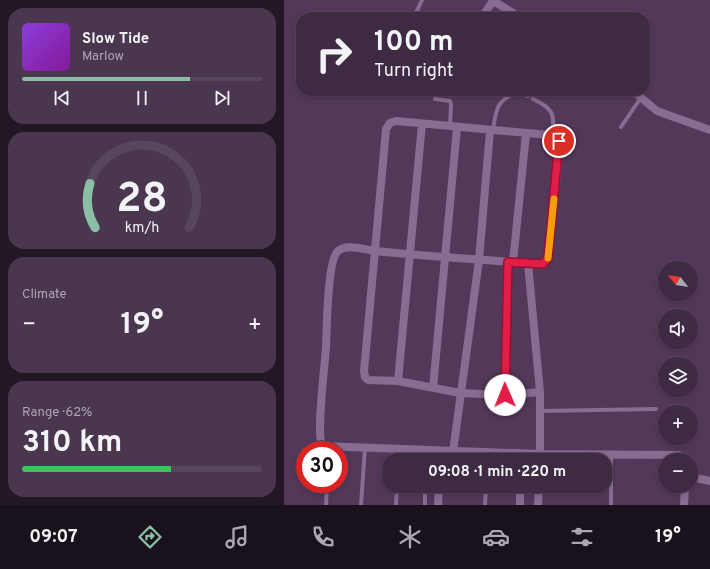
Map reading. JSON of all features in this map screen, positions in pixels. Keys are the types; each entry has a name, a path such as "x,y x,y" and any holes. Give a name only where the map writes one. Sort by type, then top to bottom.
{"street":[{"path":"485,12 493,0 511,12"},
{"path":"640,98 657,111 710,130"},
{"path":"320,441 329,282 333,259 338,251 345,247 374,251 410,255 543,264 548,258 560,145 559,141 553,136 396,121 390,123 386,129 374,251 364,371 365,377 368,380 398,382 460,393 505,395 540,392"},
{"path":"398,382 422,124"},
{"path":"433,388 445,257 453,127"},
{"path":"453,452 479,260 492,131"},
{"path":"505,395 511,262 526,134"},
{"path":"528,263 542,411 540,453"},
{"path":"348,448 462,453"},
{"path":"612,455 658,455"},
{"path":"698,478 710,481"},
{"path":"438,493 438,505"},
{"path":"520,493 520,505"},
{"path":"538,505 539,493"},
{"path":"684,505 685,493"}],"lane":[{"path":"416,11 422,0"},
{"path":"492,131 499,104 509,96"},
{"path":"621,127 640,98"},
{"path":"435,99 450,101 453,127"},
{"path":"533,99 546,106 551,111 554,118 553,136"},
{"path":"542,411 656,409"},
{"path":"361,505 365,448"},
{"path":"326,505 327,493"},
{"path":"396,505 397,493"},
{"path":"425,493 425,505"},
{"path":"485,505 486,493"},
{"path":"611,493 611,505"}],"slow traffic":[{"path":"548,258 554,199"}],"route":[{"path":"505,395 508,262 543,264 548,258 560,145 559,141"}]}
